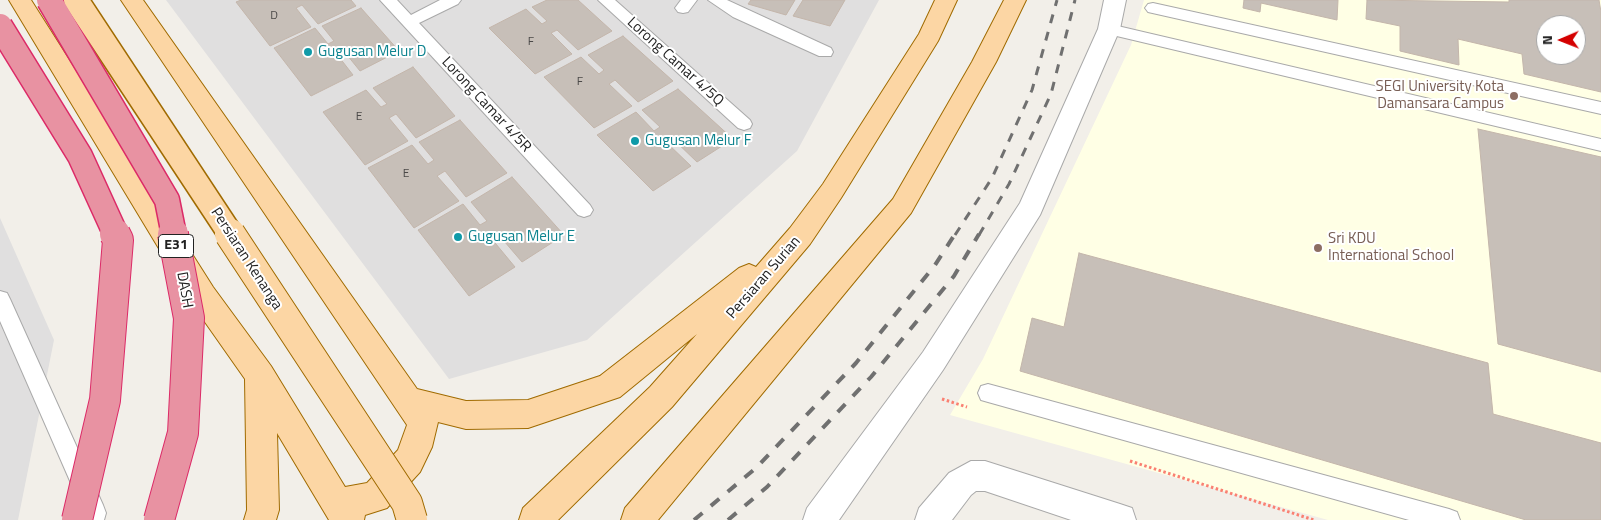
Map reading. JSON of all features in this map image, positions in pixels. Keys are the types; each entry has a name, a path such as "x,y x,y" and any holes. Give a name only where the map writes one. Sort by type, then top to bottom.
{"highway":[{"name":"DASH","path":"49,0 167,200 189,318 183,433 160,520"},
{"path":"0,26 80,156 118,240 105,400 77,520"}],"main road":[{"path":"20,0 203,296 260,376 344,512 376,497 409,462 416,448 423,423 132,0"},
{"name":"Persiaran Kenanga","path":"76,0 407,503 412,520"},
{"name":"Persiaran Surian","path":"535,520 661,397 800,236 832,191 930,35 946,0"},
{"path":"637,520 902,206 984,62 1015,0"},
{"path":"408,400 466,415 528,414 609,388 800,236"},
{"path":"260,376 263,510 260,520"}],"street":[{"path":"819,520 933,361 1030,208 1109,29 1114,0"},
{"path":"931,520 960,484 971,476 985,476 1120,520"}],"lane":[{"name":"Lorong Camar 4/5R","path":"388,0 584,210"},
{"path":"409,22 453,0"},
{"name":"Lorong Camar 4/5Q","path":"606,0 744,124"},
{"path":"716,0 738,13 825,52"},
{"path":"1153,8 1601,108"},
{"path":"1109,29 1601,145"},
{"path":"0,299 96,513 93,520"},
{"path":"988,393 1450,520"}],"shaded area":[{"path":"166,0 879,0 797,151 587,340 449,379"},
{"name":"Sri KDU International School","path":"1144,0 1601,0 1601,520 1328,520 950,415 983,359 1131,45"},
{"path":"0,218 54,340 18,520 0,520"}],"building":[{"name":"Gugusan Melur D","path":"241,0 351,0 356,6 318,24 302,5 296,8 311,27 270,46 236,2"},
{"path":"547,0 578,0 612,31 578,50 557,30 551,33 572,54 535,74 489,28 526,9 542,24 547,21 532,7"},
{"path":"751,0 795,0 786,15 748,4"},
{"path":"803,0 845,0 830,26 793,16"},
{"path":"1244,0 1338,0 1337,20 1261,3 1260,12 1243,8"},
{"path":"1367,0 1509,2 1509,0 1599,0 1601,12 1601,92 1524,74 1522,54 1458,39 1459,65 1400,51 1400,26 1366,19"},
{"name":"Gugusan Melur D","path":"361,8 399,51 360,71 343,50 336,53 353,75 311,96 274,48 315,28 328,44 334,41 322,26"},
{"name":"Gugusan Melur F","path":"623,36 673,81 638,102 615,80 609,84 632,106 594,128 544,77 581,57 599,74 604,70 588,55"},
{"path":"413,67 455,116 416,138 396,114 389,118 408,141 365,165 323,112 366,90 381,107 387,104 373,88"},
{"name":"Gugusan Melur F","path":"678,89 733,139 697,162 672,138 666,142 691,166 653,191 597,135 636,112 654,131 660,127 642,110"},
{"name":"Gugusan Melur E","path":"460,120 507,173 466,197 445,171 437,176 459,201 414,228 368,168 412,145 428,164 434,160 419,142"},
{"path":"1478,129 1601,157 1601,372 1498,344"},
{"name":"Gugusan Melur E","path":"512,177 564,235 522,262 498,234 491,238 515,267 469,296 418,230 463,204 480,225 487,221 471,202"},
{"path":"1079,253 1488,363 1493,414 1601,443 1601,520 1526,520 1020,371 1032,318 1064,327"}],"railway":[{"path":"955,235 992,178 1032,90 1057,0"},
{"path":"979,235 1009,184 1051,94 1075,0"},
{"path":"694,520 756,468 856,363 935,265 955,234"},
{"path":"728,520 767,487 871,377 954,276 979,234"}],"place":[{"name":"Gugusan Melur D","path":"308,52"},
{"name":"SEGI University Kota Damansara Campus","path":"1514,96"},
{"name":"Gugusan Melur F","path":"635,141"},
{"name":"Gugusan Melur E","path":"458,237"},
{"name":"Sri KDU International School","path":"1318,248"}]}
